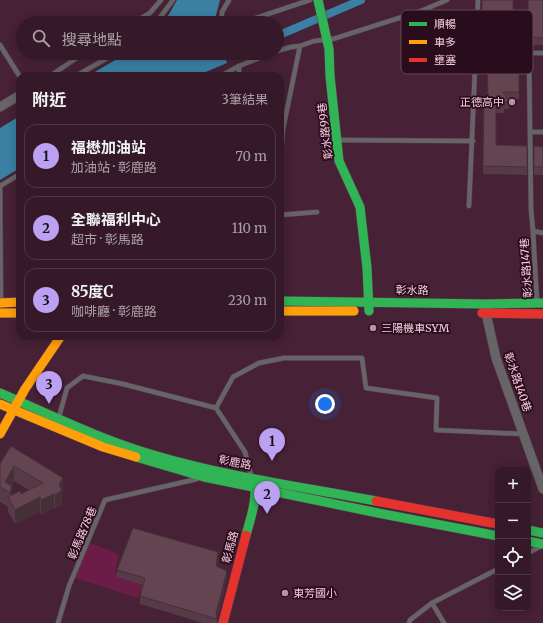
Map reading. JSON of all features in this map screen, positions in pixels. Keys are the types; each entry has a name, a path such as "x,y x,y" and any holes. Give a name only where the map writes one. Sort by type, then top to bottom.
{"main road":[{"name":"彰水路99巷","path":"318,0 329,49 330,76 338,140 339,161 360,207 367,268 369,306"},
{"name":"彰水路","path":"284,301 461,313"},
{"path":"0,303 16,302"},
{"name":"彰水路","path":"483,310 540,303"},
{"name":"彰水路","path":"284,311 369,306 483,310 541,314"},
{"path":"0,313 16,313"},
{"path":"0,434 25,389 58,340"},
{"name":"彰鹿路","path":"0,393 16,405 103,447 156,464 204,477 495,535"},
{"name":"彰鹿路","path":"0,404 16,405 59,418 103,437 156,456 252,477 495,523"},
{"path":"252,477 256,487"},
{"name":"彰馬路","path":"222,623 252,513 256,487"},
{"path":"378,513 380,502"},
{"path":"434,524 436,513"},
{"path":"531,531 543,533"},
{"path":"531,542 543,545"}],"street":[{"path":"0,107 16,97"},
{"name":"彰水路140巷","path":"483,310 496,358 543,489"}],"lane":[{"path":"145,16 150,13 161,0"},
{"path":"161,16 173,0"},
{"path":"222,16 228,0"},
{"path":"262,16 310,0"},
{"path":"425,10 447,0"},
{"path":"478,0 478,10"},
{"path":"284,49 300,46 327,37 401,17"},
{"path":"0,44 17,72"},
{"path":"284,125 300,46"},
{"path":"56,72 74,60"},
{"path":"83,72 104,60"},
{"path":"228,72 254,60"},
{"path":"239,66 239,72"},
{"path":"469,206 475,74"},
{"path":"529,74 533,231"},
{"path":"530,132 543,132"},
{"path":"338,140 473,141"},
{"path":"0,303 0,186 16,176"},
{"path":"284,215 317,212"},
{"name":"彰水路147巷","path":"541,314 533,231 543,233"},
{"path":"216,408 233,377 259,363 284,358 362,358 366,388 436,398 436,430 523,434"},
{"path":"59,418 67,388 83,376 123,384 216,408 245,452 252,477"},
{"name":"彰馬路78巷","path":"58,623 69,586 105,500 204,477"},
{"path":"531,551 543,545"},
{"path":"409,623 410,620 432,604 495,571"},
{"path":"432,604 444,623"}],"shaded area":[{"path":"88,542 119,554 115,572 144,581 138,598 75,578"}],"water":[{"path":"177,0 220,0 216,16 168,16"},
{"path":"115,60 226,60 227,63 206,72 95,72"},
{"path":"16,118 16,170 0,180 0,128"}],"building":[{"path":"482,0 513,0 513,10 482,10"},
{"path":"528,0 543,0 543,38 533,37 533,10 528,10"},
{"path":"488,74 519,74 519,92 503,92 509,102 504,102 504,106 496,106 496,145 527,146 527,167 483,166 484,98 488,98"},
{"path":"534,146 543,147 543,167 534,167"},
{"path":"11,446 63,478 59,485 62,490 55,495 54,494 41,500 40,497 15,510 8,497 20,491 21,494 43,483 14,466 5,482 12,486 10,493 0,487 0,464"},
{"path":"133,528 218,552 216,566 227,571 216,613 217,619 140,596 145,578 117,570"}],"waterway":[{"path":"284,33 361,0"}],"traffic: fast":[{"path":"318,0 329,49 330,76 339,161 360,207 367,268 369,311"},
{"path":"284,301 486,304 543,303"},
{"path":"0,393 97,435 157,456 239,476 376,501"},
{"path":"136,457 204,477 495,535"},
{"path":"246,535 252,515 255,493 253,480"},
{"path":"531,531 543,533"},
{"path":"531,542 543,544"}],"traffic: slow":[{"path":"0,303 16,302"},
{"path":"284,311 354,311"},
{"path":"0,313 16,313"},
{"path":"0,434 25,389 58,340"},
{"path":"0,404 103,447 136,457"}],"traffic: jam":[{"path":"482,313 543,314"},
{"path":"376,501 495,523"},
{"path":"223,623 246,535"}],"place":[{"name":"正德高中","path":"512,102"},
{"name":"三陽機車SYM","path":"373,328"},
{"name":"85度C","path":"49,404"},
{"name":"福懋加油站","path":"272,461"},
{"name":"全聯福利中心","path":"267,514"},
{"name":"東芳國小","path":"285,593"}]}
